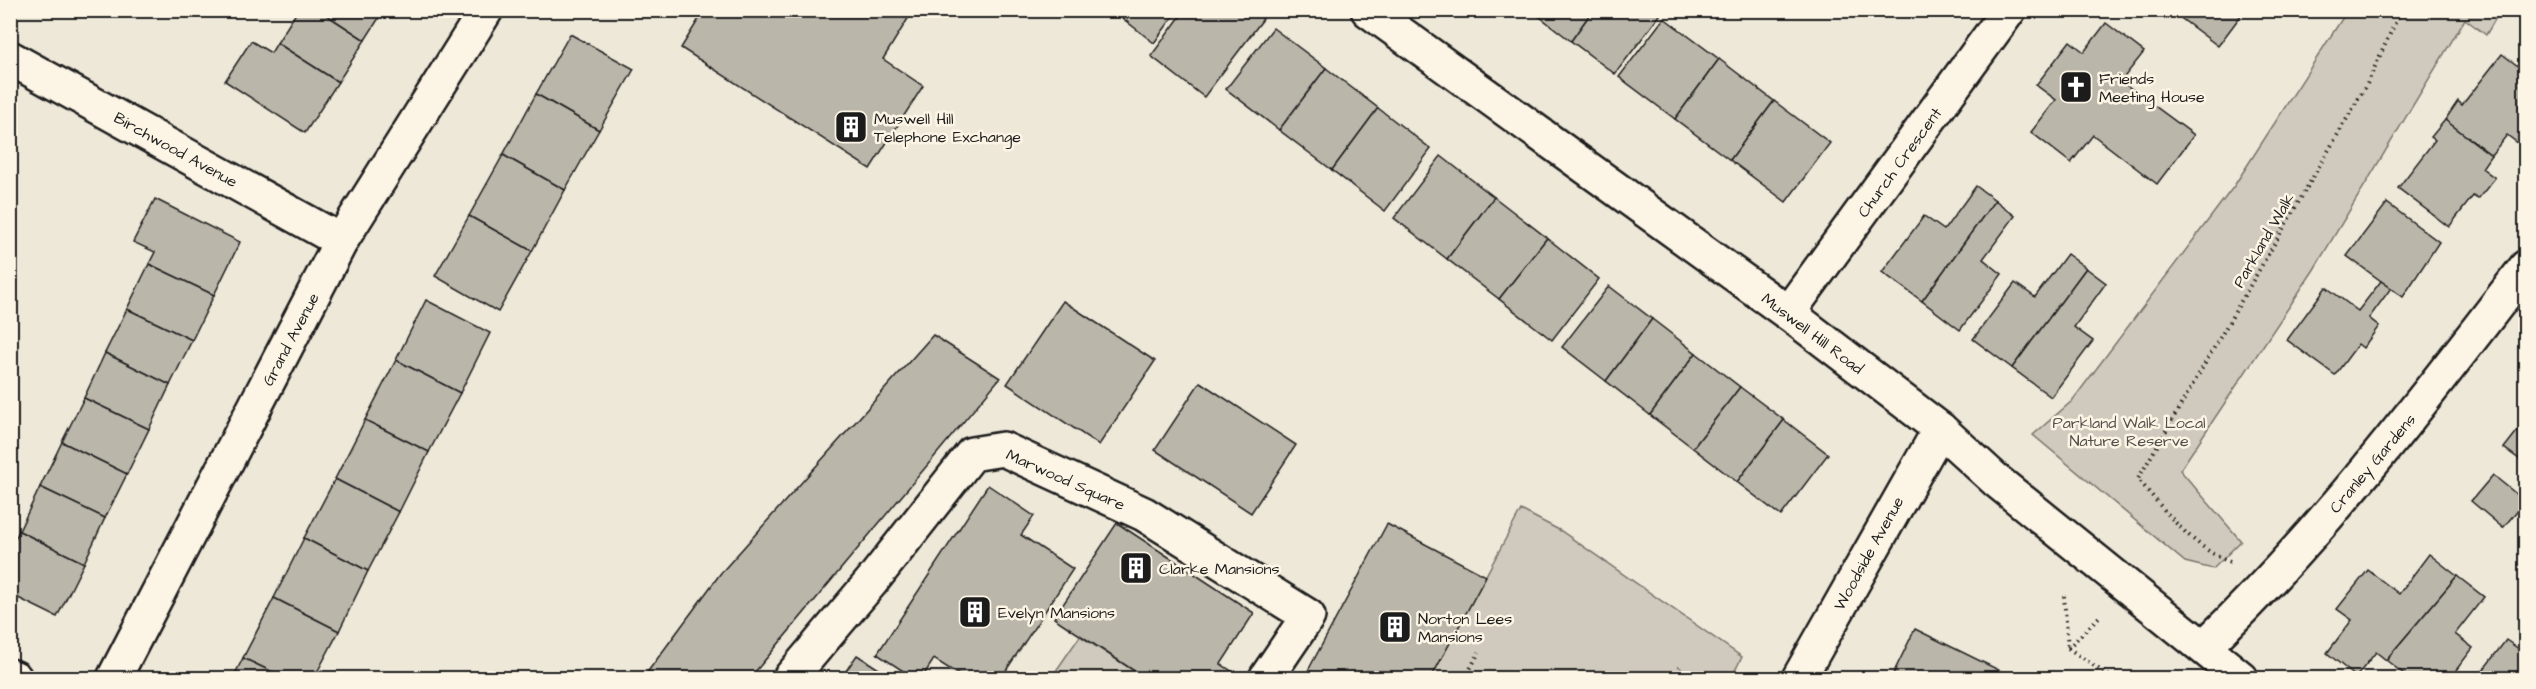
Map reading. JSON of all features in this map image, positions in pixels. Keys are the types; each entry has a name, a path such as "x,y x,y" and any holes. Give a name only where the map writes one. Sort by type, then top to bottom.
{"street":[{"name":"Grand Avenue","path":"114,678 341,241 486,10"},
{"name":"Muswell Hill Road","path":"1368,10 1788,313 1940,429 1998,482 2241,678"},
{"name":"Church Crescent","path":"1788,313 2009,10"},
{"name":"Birchwood Avenue","path":"10,57 341,241"},
{"name":"Cranley Gardens","path":"2204,647 2265,588 2380,457 2526,267"},
{"name":"Woodside Avenue","path":"1798,678 1940,429"},
{"name":"Marwood Square","path":"790,678 872,581 972,454 1004,449 1143,514 1308,616 1266,678"},
{"path":"10,676 15,678"}],"path":[{"name":"Parkland Walk","path":"2208,553 2162,507 2139,479 2367,84 2401,10"},
{"path":"2064,596 2068,648 2112,678"},
{"path":"1466,678 1479,652"},
{"path":"1674,678 1680,667"}],"green space":[{"name":"Parkland Walk Local Nature Reserve","path":"2347,11 2500,11 2486,35 2465,19 2313,271 2180,470 2241,541 2213,569 2185,562 2033,435 2072,401 2234,186"},
{"path":"1521,510 1561,531 1742,657 1731,678 1431,678"},
{"path":"1080,636 1145,678 1051,678"}],"building":[{"path":"298,10 319,10 365,40 338,82 277,43"},
{"path":"319,10 384,10 365,40"},
{"name":"Muswell Hill Telephone Exchange","path":"697,10 899,10 909,17 883,59 923,86 870,169 681,48 702,14"},
{"path":"1112,10 1178,10 1154,43"},
{"path":"1185,10 1252,10 1263,19 1204,97 1151,56"},
{"path":"1531,10 1593,10 1571,41"},
{"path":"1593,10 1655,10 1660,15 1615,74 1571,41"},
{"path":"2170,10 2245,10 2218,46"},
{"path":"1664,18 1719,59 1675,119 1619,77"},
{"path":"2106,23 2144,52 2121,81 2194,135 2157,184 2093,135 2071,163 2031,132 2056,100 2036,85 2070,41 2084,52"},
{"path":"1273,28 1326,68 1279,130 1226,89"},
{"path":"570,34 634,69 599,130 536,94"},
{"path":"251,41 271,53 277,43 338,82 305,133 225,81"},
{"path":"2502,54 2526,72 2526,136 2519,144 2507,135 2491,155 2445,120 2458,101 2462,105"},
{"path":"1719,59 1774,101 1730,160 1675,119"},
{"path":"1326,68 1378,108 1332,170 1279,130"},
{"path":"536,94 599,130 565,190 503,155"},
{"path":"1774,101 1830,143 1786,202 1730,160"},
{"path":"1378,108 1431,149 1385,211 1332,170"},
{"path":"2445,120 2491,155 2482,168 2495,178 2478,199 2473,196 2449,227 2398,188 2435,140 2431,137"},
{"path":"503,155 565,190 532,251 469,216"},
{"path":"1441,156 1494,197 1447,259 1394,218"},
{"path":"1976,186 1995,200 1922,301 1882,272 1924,216 1944,230"},
{"path":"1494,197 1547,238 1499,299 1447,259"},
{"path":"155,199 240,242 214,295 149,264 155,252 133,242"},
{"path":"1995,200 2015,216 1983,259 2002,274 1960,330 1922,301"},
{"path":"2387,203 2439,242 2403,297 2347,256"},
{"path":"469,216 532,251 498,312 435,276"},
{"path":"1547,238 1599,279 1552,340 1499,299"},
{"path":"2067,254 2086,268 2012,368 1973,339 2015,283 2035,297"},
{"path":"149,264 214,295 192,340 127,309"},
{"path":"2086,268 2106,283 2074,327 2093,341 2051,397 2012,368"},
{"path":"2381,281 2391,288 2369,318 2379,326 2363,348 2358,344 2335,375 2287,340 2326,287 2358,311"},
{"path":"1609,286 1652,319 1606,381 1562,347"},
{"path":"426,300 490,333 460,393 396,360"},
{"path":"1063,301 1155,361 1099,445 1007,384"},
{"path":"127,309 192,340 170,385 105,353"},
{"path":"1652,319 1696,353 1650,415 1606,381"},
{"path":"933,335 1000,378 750,678 643,678 720,574"},
{"path":"105,353 170,385 149,429 84,398"},
{"path":"1696,353 1740,387 1693,448 1650,415"},
{"path":"396,360 460,393 429,452 365,420"},
{"path":"1200,382 1296,445 1251,513 1155,450"},
{"path":"1740,387 1784,420 1737,482 1693,448"},
{"path":"84,398 149,429 127,474 62,442"},
{"path":"365,420 429,452 399,512 335,479"},
{"path":"1784,420 1828,454 1781,516 1737,482"},
{"path":"2526,420 2526,464 2504,448"},
{"path":"62,442 127,474 105,518 40,487"},
{"path":"2493,475 2525,501 2503,528 2471,501"},
{"path":"335,479 399,512 368,571 304,538"},
{"name":"Evelyn Mansions","path":"988,485 1034,516 1021,535 1073,569 1001,678 964,678 934,659 922,678 914,678 877,654"},
{"path":"40,487 105,518 84,563 19,531"},
{"name":"Clarke Mansions","path":"1117,523 1254,613 1221,664 1242,678 1145,678 1054,618"},
{"name":"Norton Lees Mansions","path":"1387,524 1486,576 1431,678 1304,678"},
{"path":"19,531 84,563 57,617 10,594 10,541 13,543"},
{"path":"304,538 368,571 339,631 274,598"},
{"path":"2429,554 2457,576 2386,660 2376,652 2356,677 2327,653 2352,620 2337,609 2368,570 2399,594"},
{"path":"2457,576 2484,597 2455,634 2473,648 2450,678 2402,678 2405,675 2386,660"},
{"path":"274,598 339,631 314,678 285,678 243,658"},
{"path":"1915,629 2011,676 2010,678 1891,678"},
{"path":"2506,640 2526,654 2526,678 2477,678"},
{"path":"857,655 893,678 841,678"},
{"path":"243,658 285,678 233,678"}],"place":[{"name":"Friends Meeting House","path":"2076,87"},
{"name":"Muswell Hill Telephone Exchange","path":"851,127"},
{"name":"Clarke Mansions","path":"1136,568"},
{"name":"Evelyn Mansions","path":"975,612"},
{"name":"Norton Lees Mansions","path":"1395,627"}]}
